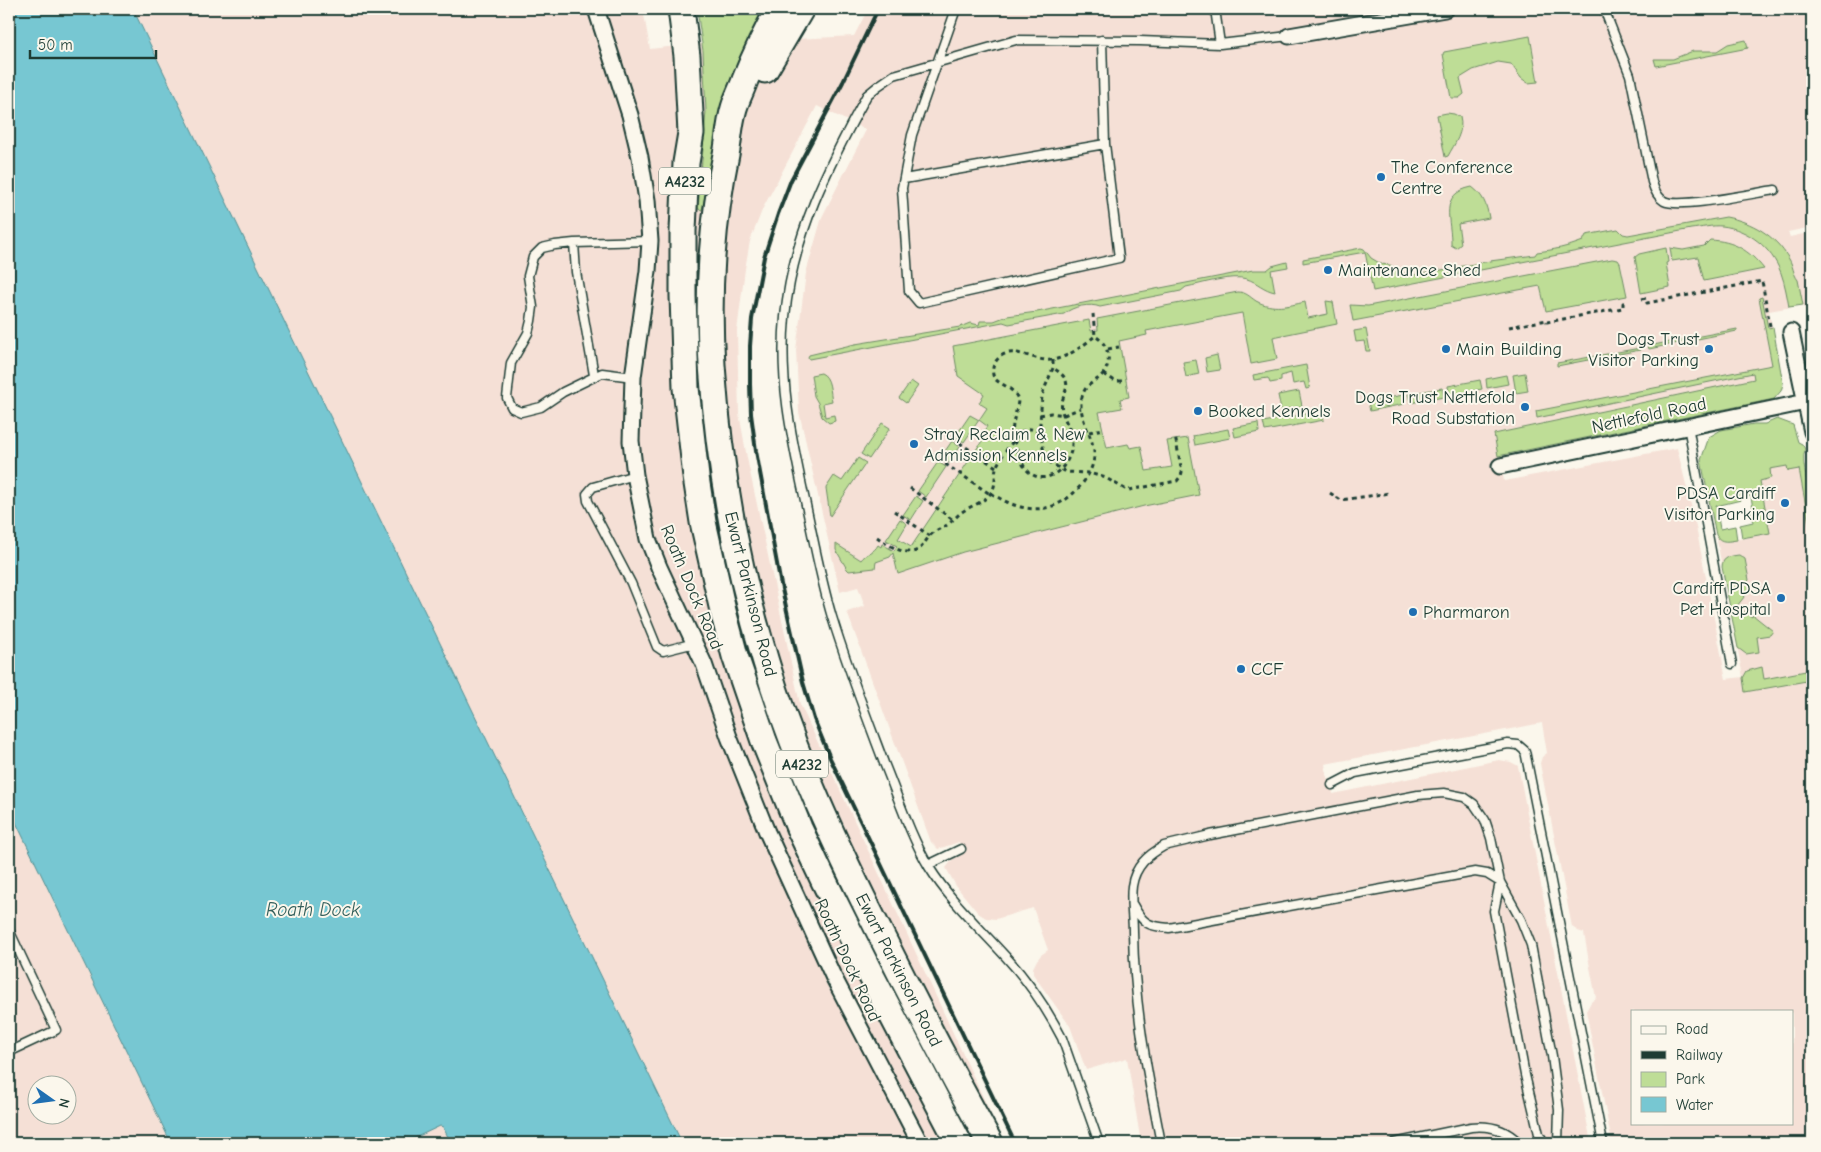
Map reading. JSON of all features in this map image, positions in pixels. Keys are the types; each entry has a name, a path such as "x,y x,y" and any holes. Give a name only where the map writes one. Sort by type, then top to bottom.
{"main road":[{"name":"Ewart Parkinson Road","path":"681,9 687,56 690,133 686,163 683,230 684,354 695,468 703,522 735,656 781,787 824,881 958,1143"},
{"name":"Ewart Parkinson Road","path":"779,9 754,57 734,108 713,230 710,278 711,352 719,441 733,530 754,622 779,702 812,790 849,870 915,1003 990,1143"},
{"name":"A4232","path":"727,148 762,76 801,9"}],"street":[{"name":"Roath Dock Road","path":"596,9 630,115 647,200 650,241 648,270 632,377 631,441 642,513 651,548 704,664 744,777 767,832 832,976 920,1143"},
{"path":"1289,36 1445,9"},
{"path":"1791,332 1806,369 1806,402 1812,432"},
{"name":"Nettlefold Road","path":"1500,466 1806,402"}],"lane":[{"path":"956,9 912,135 902,188 909,290 919,303 1119,258 1104,144 1102,40"},
{"path":"1215,9 1220,44"},
{"path":"1604,9 1630,75 1652,182 1659,196 1664,200 1680,204 1775,190"},
{"path":"1099,1143 1062,1038 1043,1005 1019,972 960,909 928,865 874,736 832,616 788,423 782,362 789,285 798,250 818,192 848,131 867,95 894,75 1016,40 1102,40 1220,44 1289,36"},
{"path":"904,179 1104,144"},
{"path":"632,377 602,373 594,375 541,407 521,412 512,408 508,398 511,363 528,333 532,321 533,306 528,276 533,257 542,248 574,242 650,241"},
{"path":"574,242 576,272 594,375"},
{"path":"1688,426 1732,664"},
{"path":"635,475 593,487 587,494 588,500 632,584 658,647 663,651 695,643"},
{"path":"1332,786 1355,773 1508,744 1518,745 1525,751 1603,1143"},
{"path":"1161,1143 1149,1087 1138,1014 1133,951 1132,886 1140,865 1149,854 1164,846 1418,795 1444,793 1464,797 1474,804 1485,820 1491,838 1500,882 1521,920 1531,945 1552,1056 1559,1110 1558,1143"},
{"path":"928,865 961,848"},
{"path":"1132,905 1140,918 1151,926 1169,928 1475,872 1487,874 1500,882"},
{"path":"1500,882 1494,911 1525,1075 1539,1134 1544,1143"},
{"path":"9,930 56,1030 9,1052"},
{"path":"1394,1143 1483,1126 1499,1128 1519,1143"}],"path":[{"path":"1642,299 1646,298 1647,303 1762,281 1770,326 1772,326"},
{"path":"1509,327 1623,308 1623,303 1628,302"},
{"path":"932,455 991,494 1019,507 1047,508 1057,505 1072,496 1089,473 1094,451 1081,408 1082,397 1086,387 1104,374 1108,365 1108,349 1102,340 1096,336 1093,314"},
{"path":"1053,368 1066,380 1066,391 1062,405 1070,429 1072,443 1070,456 1062,470 1048,476 1036,475 1030,472 1020,458 1013,434 1018,399 1010,388 994,378 993,369 995,363 1003,355 1013,352 1033,358 1052,360 1079,349 1096,336"},
{"path":"1108,349 1119,347"},
{"path":"1052,360 1053,368 1042,395 1040,435 1047,456 1052,463 1062,470 1072,473 1089,473 1106,478 1124,489 1130,490 1177,481 1182,472 1175,436"},
{"path":"1104,374 1115,381 1126,381"},
{"path":"1040,415 1052,413 1064,415 1081,408"},
{"path":"877,537 889,545 910,552 920,548 930,536 953,520 958,514 991,494 995,484 996,467 1015,439 1026,429 1037,431 1040,435"},
{"path":"1089,432 1103,429"},
{"path":"946,434 996,467"},
{"path":"910,488 953,520"},
{"path":"1330,493 1342,500 1390,492"},
{"path":"894,511 930,536"},
{"path":"1812,556 1807,556 1808,561 1812,560"}],"shaded area":[{"path":"9,9 643,9 650,49 695,44 854,36 868,9 1570,9 1571,11 1578,9 1812,9 1812,227 1788,232 1790,237 1812,232 1812,322 1803,305 1769,311 1781,374 1495,434 1504,481 1677,448 1694,517 1726,679 1743,677 1716,535 1725,542 1764,534 1754,471 1802,461 1812,515 1812,1143 1612,1143 1586,1011 1591,1002 1596,998 1584,933 1572,927 1540,763 1542,757 1547,753 1542,723 1325,764 1328,780 1331,779 1333,794 1499,760 1511,762 1518,766 1591,1143 1141,1143 1127,1058 1086,1070 1070,1026 1033,974 1033,968 1037,960 1048,950 1033,908 996,919 986,918 978,913 956,886 946,868 953,859 963,854 959,842 938,849 931,842 847,612 865,606 858,587 840,592 799,412 796,350 806,273 822,217 866,130 817,106 763,208 750,241 737,331 739,413 800,704 996,1125 1000,1143 9,1143"}],"green space":[{"path":"697,9 766,9 714,153 702,210 698,209 706,111 703,51"},
{"path":"1530,36 1538,82 1528,83 1521,78 1511,64 1498,62 1473,70 1460,78 1464,94 1459,98 1451,98 1444,52"},
{"path":"1746,40 1748,48 1656,66 1654,59 1673,59 1693,51 1717,51 1728,44"},
{"path":"1447,113 1460,117 1461,128 1456,142 1448,156 1445,157 1437,115"},
{"path":"1472,187 1484,201 1489,218 1458,224 1461,244 1456,248 1451,245 1450,202 1461,191"},
{"path":"1726,217 1754,226 1777,243 1790,261 1798,280 1803,305 1789,307 1785,286 1777,264 1758,241 1741,231 1722,226 1691,229 1373,291 1365,252 1303,263 1303,259 1361,248 1364,249 1371,258 1381,264 1390,265 1409,276 1535,255 1537,252 1583,241 1586,235 1618,229 1623,234 1628,235"},
{"path":"1710,240 1726,242 1740,248 1753,257 1764,269 1704,281 1698,257 1672,261 1670,248 1683,250 1704,246"},
{"path":"1666,248 1668,262 1666,263 1670,287 1641,293 1635,257 1639,254"},
{"path":"1612,259 1618,260 1620,263 1627,296 1546,311 1540,286 1353,321 1350,305 1368,306"},
{"path":"1287,262 1288,267 1271,270 1275,292 1267,290 1247,279 1225,279 1186,287 1181,291 1100,307 1082,306 1064,314 1009,324 1003,322 809,359 808,357 809,355 855,344 960,327 970,323 979,325 980,321 994,321 1007,316 1037,312 1253,270 1267,270 1272,266"},
{"path":"1238,292 1246,294 1268,306 1287,306 1305,302 1308,318 1328,314 1326,301 1333,302 1337,324 1273,337 1277,359 1251,364 1242,313 1146,331 1147,335 1119,341 1129,397 1120,399 1122,408 1099,412 1107,448 1128,444 1130,448 1141,446 1146,471 1172,467 1167,441 1188,438 1199,495 1144,506 963,552 898,574 893,553 890,557 876,562 875,568 849,571 836,550 836,544 861,560 878,545 881,547 882,544 894,551 897,546 886,540 900,519 907,524 898,539 911,547 984,438 983,433 987,426 979,420 987,408 979,403 984,394 958,376 953,346 1089,320 1091,331 1098,330 1097,319"},
{"path":"1762,297 1768,328 1773,327 1783,384 1781,391 1774,399 1498,456 1494,434 1754,379 1753,373 1537,418 1536,411 1772,365 1759,298"},
{"path":"1366,329 1370,351 1366,351 1364,341 1356,342 1354,331"},
{"path":"1737,329 1737,331 1649,349 1648,346"},
{"path":"1640,348 1640,350 1557,366 1557,363"},
{"path":"1217,355 1220,370 1207,372 1205,358"},
{"path":"1196,360 1199,374 1186,377 1183,362"},
{"path":"1306,365 1310,388 1306,389 1304,382 1293,384 1291,373 1281,376 1281,381 1270,383 1268,378 1254,380 1253,375"},
{"path":"821,373 827,378 832,401 823,403 825,417 834,415 835,421 829,423 822,417 814,396 811,375"},
{"path":"1525,373 1528,391 1516,393 1513,375"},
{"path":"1506,375 1508,384 1487,388 1486,379"},
{"path":"1480,380 1482,389 1449,396 1448,386"},
{"path":"911,381 918,386 906,403 899,398"},
{"path":"1442,388 1444,397 1410,403 1408,394"},
{"path":"1299,391 1302,406 1281,410 1278,395"},
{"path":"1403,395 1404,404 1370,411 1368,402"},
{"path":"1322,411 1324,420 1265,431 1263,422"},
{"path":"970,415 979,420 964,442 955,437"},
{"path":"1777,419 1793,425 1798,442 1805,449 1804,463 1812,508 1812,540 1799,469 1788,471 1787,466 1770,469 1771,478 1760,481 1770,533 1742,538 1740,525 1753,522 1751,496 1716,506 1720,529 1735,526 1737,540 1720,540 1716,535 1701,460 1709,437 1721,430 1765,424"},
{"path":"882,423 890,428 869,459 861,454"},
{"path":"1258,423 1259,432 1235,437 1233,428"},
{"path":"1228,429 1230,438 1195,445 1193,436"},
{"path":"952,441 960,447 949,463 941,457"},
{"path":"858,458 866,463 830,516 826,488 834,476 842,481"},
{"path":"938,462 946,467 926,497 918,491"},
{"path":"916,496 923,501 911,520 903,515"},
{"path":"1739,555 1745,559 1749,580 1747,583 1752,587 1737,606 1752,617 1753,615 1773,631 1770,635 1757,637 1759,652 1746,654 1738,648 1722,567 1725,559"},
{"path":"1812,658 1812,680 1745,692 1743,678 1747,671 1762,667 1764,679 1811,670 1810,659"}],"water":[{"name":"Roath Dock","path":"9,9 133,9 682,1143 451,1143 443,1127 440,1126 404,1143 171,1143 9,808"}],"railway":[{"path":"878,9 843,82 791,180 764,257 752,319 750,346 751,414 780,580 803,682 814,719 830,758 1015,1143"}],"place":[{"name":"The Conference Centre","path":"1381,177"},
{"name":"Maintenance Shed","path":"1328,270"},
{"name":"Main Building","path":"1446,349"},
{"name":"Dogs Trust Visitor Parking","path":"1709,349"},
{"name":"Dogs Trust Nettlefold Road Substation","path":"1525,407"},
{"name":"Booked Kennels","path":"1198,411"},
{"name":"Stray Reclaim & New Admission Kennels","path":"914,444"},
{"name":"PDSA Cardiff Visitor Parking","path":"1785,503"},
{"name":"Cardiff PDSA Pet Hospital","path":"1781,598"},
{"name":"Pharmaron","path":"1413,612"},
{"name":"CCF","path":"1241,669"}]}
